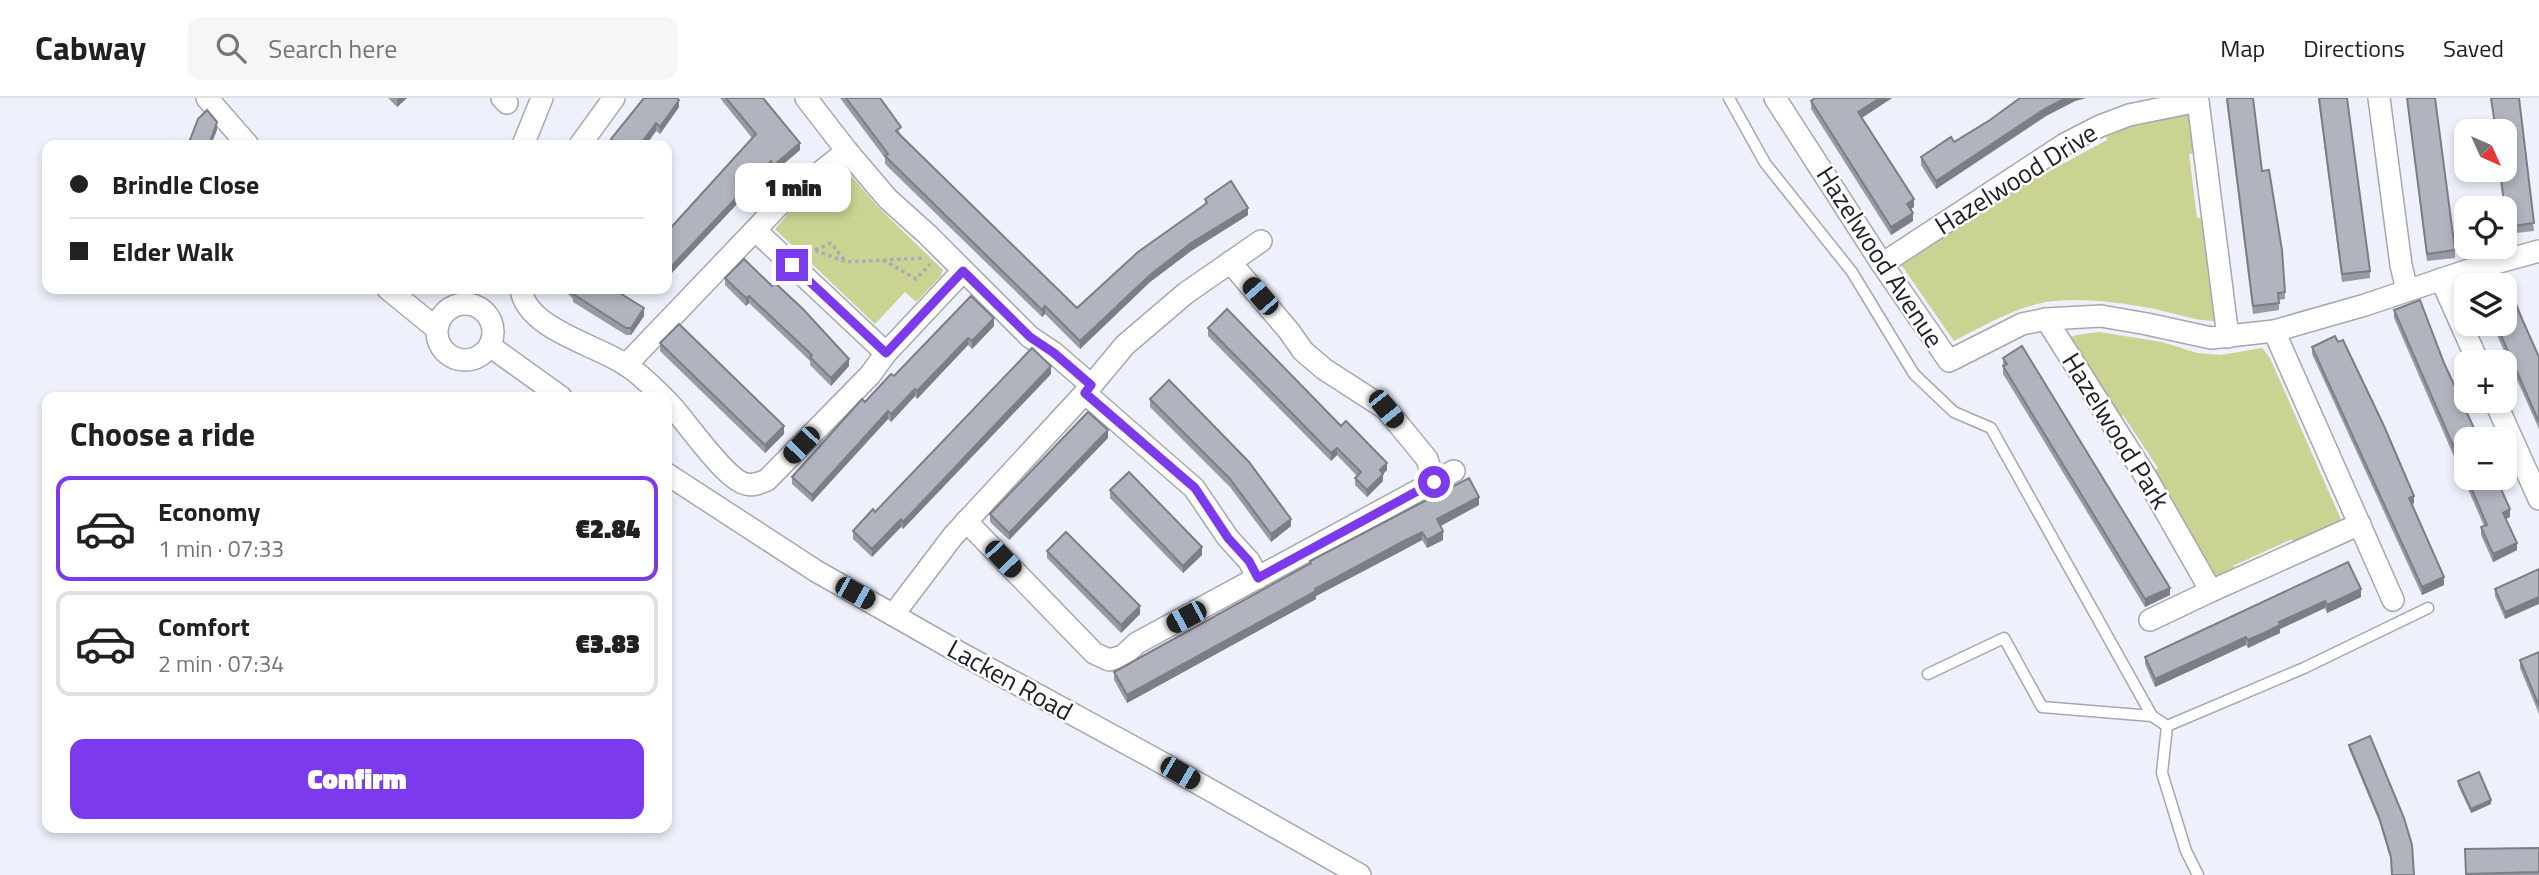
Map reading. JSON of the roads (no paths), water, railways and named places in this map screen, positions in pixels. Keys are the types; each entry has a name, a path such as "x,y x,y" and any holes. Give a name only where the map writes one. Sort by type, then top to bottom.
{"street":[{"path":"207,98 244,140"},
{"path":"525,140 542,98"},
{"path":"584,140 614,98"},
{"path":"806,98 888,199 1030,337 1054,353 1088,389 1195,488 1228,538 1249,561 1258,578"},
{"path":"2379,98 2400,265 2407,290"},
{"name":"Hazelwood Avenue","path":"1778,99 1882,264 1949,361 2022,324 2046,319"},
{"name":"Hazelwood Drive","path":"1882,264 2065,144 2129,115 2198,99 2228,337"},
{"path":"626,365 778,206 847,151"},
{"path":"755,230 886,353"},
{"path":"893,615 953,536 1125,345 1186,293 1262,241"},
{"name":"Hazelwood Park","path":"2211,591 2146,477 2046,319 2101,316 2200,336 2228,337 2274,331 2539,251"},
{"path":"1230,262 1303,351 1324,369 1386,409 1427,460 1434,482"},
{"path":"672,406 728,474 746,484 756,485 767,480 870,375 886,353 963,271"},
{"path":"2441,279 2473,350"},
{"path":"394,294 437,329"},
{"path":"522,294 535,314 550,326 626,365 657,392"},
{"path":"474,297 488,314 494,332 490,346 481,356 472,360 454,358 441,346 437,329 440,320 453,307 474,297"},
{"path":"2274,331 2393,600"},
{"path":"490,346 554,392"},
{"path":"2501,413 2539,499"},
{"path":"966,521 1094,653 1109,660 1123,656 1137,643 1454,471"},
{"name":"Lacken Road","path":"672,477 816,571 1360,875"},
{"path":"2150,620 2360,524"}],"lane":[{"path":"1729,98 1765,163 1852,272 1914,374 1954,412 1990,428 2152,716 2166,726"},
{"path":"2166,726 2304,668 2428,608"},
{"path":"1928,674 2004,638 2042,708 2152,716"},
{"path":"2166,726 2162,773 2186,851 2198,875"}]}
